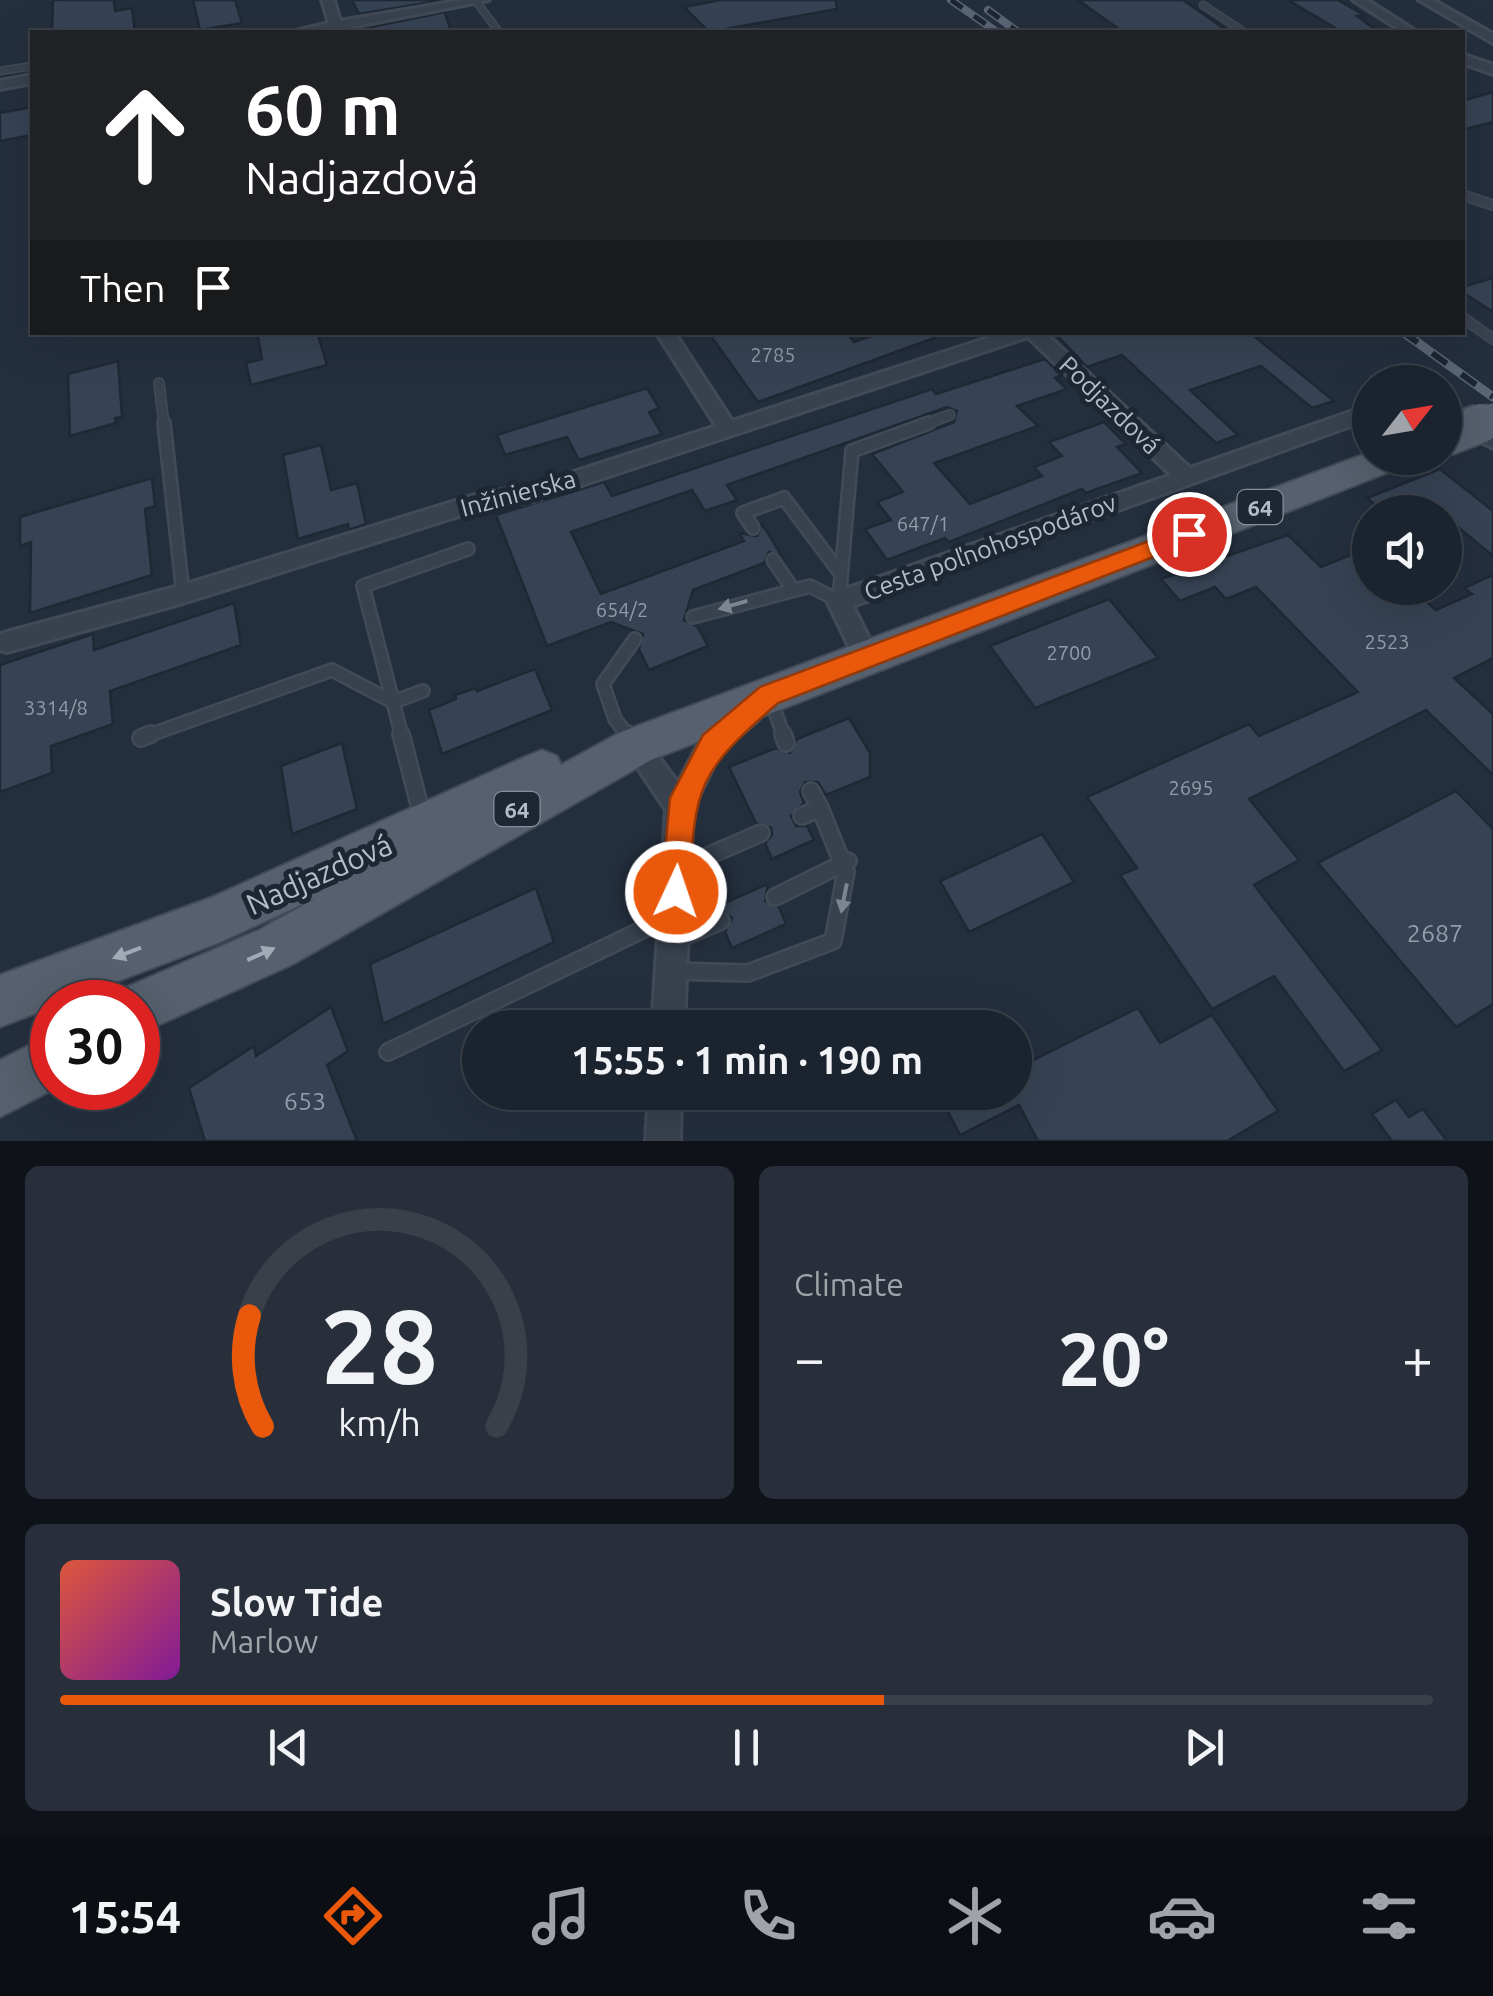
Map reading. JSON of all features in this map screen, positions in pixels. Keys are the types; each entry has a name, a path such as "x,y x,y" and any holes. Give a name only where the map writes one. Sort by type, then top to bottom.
{"main road":[{"path":"1462,430 1493,418"},
{"name":"Nadjazdová","path":"0,1001 429,843 636,746 1352,473"},
{"name":"Nadjazdová","path":"160,1001 276,947 429,843"},
{"path":"0,1061 30,1049"},
{"path":"0,1090 30,1073"}],"street":[{"path":"328,0 336,26"},
{"path":"311,30 483,0"},
{"path":"1359,0 1408,30"},
{"path":"1425,0 1493,39"},
{"path":"1470,28 1493,22"},
{"path":"1465,59 1493,70"},
{"path":"0,85 30,79"},
{"path":"667,335 728,430"},
{"name":"Inžinierska","path":"4,642 183,594 478,502 534,493 1017,335"},
{"name":"Podjazdová","path":"1037,335 1186,477"},
{"name":"Cesta poľnohospodárov","path":"867,658 839,601 1352,418"},
{"path":"1462,423 1493,440"},
{"path":"669,1010 680,807 712,743 769,695"},
{"path":"636,746 680,807"},
{"path":"663,1141 664,1110"}],"lane":[{"path":"476,1 497,30"},
{"path":"1204,5 1241,30"},
{"path":"0,71 30,66"},
{"path":"1465,196 1493,205"},
{"path":"1465,319 1493,339"},
{"path":"159,383 183,594"},
{"path":"693,617 810,586 839,601 852,450 950,415"},
{"path":"753,528 743,512 784,498 841,574"},
{"path":"429,843 363,586 468,549"},
{"path":"773,560 792,588"},
{"path":"635,640 604,684 616,718 636,746"},
{"path":"141,738 332,670 393,702 423,691"},
{"path":"769,695 786,743"},
{"path":"671,971 748,973 833,941 847,897 848,861 811,791"},
{"path":"802,816 820,808"},
{"path":"676,870 760,833"},
{"path":"775,897 848,861"},
{"path":"388,1052 674,928 720,920"}],"building":[{"path":"53,0 114,0 115,11 132,8 135,30 52,30"},
{"path":"193,0 235,0 242,23 200,30"},
{"path":"352,0 437,0 438,1 359,14"},
{"path":"720,0 836,0 837,9 707,30 684,7"},
{"path":"1078,0 1183,0 1226,30 1120,30"},
{"path":"1288,0 1338,0 1364,15 1357,16 1376,30 1339,30"},
{"path":"445,12 450,30 368,30"},
{"path":"1493,92 1493,122 1465,129 1465,100"},
{"path":"30,107 30,135 0,141 0,113"},
{"path":"1493,278 1493,312 1465,294 1465,286"},
{"path":"258,335 318,335 327,365 251,385 246,363 262,359"},
{"path":"710,335 848,335 854,342 874,335 937,335 937,337 758,402"},
{"path":"1057,335 1253,335 1334,401 1312,408 1261,366 1190,390 1238,435 1216,443 1122,355 1087,367"},
{"path":"1045,359 1062,375 1055,378 1067,389 1017,406 1038,426 934,463 970,504 1042,476 1034,467 1062,456 1049,442 1104,422 1126,444 1117,447 1142,473 1086,493 1082,489 949,542 945,538 887,560 865,529 891,520 877,502 903,492 872,454 954,422 957,411 947,407 727,485 737,500 705,511 692,490 571,532 601,594 744,541 739,533 757,536 762,524 782,556 769,552 764,563 693,590 684,620 697,626 708,646 649,670 639,649 643,634 611,622 547,646 496,515 604,482 612,496 932,389 936,394"},
{"path":"118,361 122,417 115,418 116,423 70,436 68,374"},
{"path":"647,388 659,408 649,412 662,434 579,460 567,437 505,455 497,435"},
{"path":"321,445 331,490 357,483 366,524 349,530 348,524 298,539 283,455"},
{"path":"1425,475 1448,475 1493,511 1493,556 1462,530 1462,495 1375,495"},
{"path":"152,478 155,506 145,509 152,575 30,613 31,542 20,546 20,517"},
{"path":"1288,535 1321,567 1352,554 1352,605 1430,605 1436,610 1462,605 1462,598 1472,594 1464,588 1493,575 1493,658 1454,678 1493,714 1493,775 1426,710 1249,799 1299,860 1254,885 1382,1050 1344,1071 1274,976 1212,1009 1120,875 1137,868 1087,797 1249,724 1259,736 1358,692 1256,587 1226,599 1215,587 1180,601 1161,579"},
{"path":"1109,599 1158,658 1035,708 990,646"},
{"path":"234,603 241,645 110,691 113,724 51,746 52,773 0,792 0,665 93,634 94,650"},
{"path":"535,669 552,710 442,754 429,710 456,699 455,695"},
{"path":"849,718 870,753 870,777 826,795 818,782 805,782 800,792 804,803 791,816 796,826 807,826 814,840 772,859 765,843 772,835 771,828 756,823 729,767 776,748 790,753 797,739"},
{"path":"342,743 357,809 292,834 281,766"},
{"path":"1456,791 1493,829 1493,1004 1456,1027 1318,863"},
{"path":"1042,834 1074,882 969,932 940,881"},
{"path":"768,884 765,901 779,907 786,924 732,948 725,932 732,918 715,907"},
{"path":"536,888 554,942 383,1024 370,964"},
{"path":"331,1007 348,1051 327,1065 357,1141 205,1141 189,1088 254,1046 256,1056"},
{"path":"1138,1008 1160,1043 1212,1015 1278,1111 1227,1141 1038,1141 1022,1110 1032,1110 1032,1061"},
{"path":"1396,1100 1409,1117 1423,1109 1447,1141 1392,1141 1372,1114"},
{"path":"947,1110 1009,1110 960,1135"}],"railway":[{"path":"951,0 994,30"},
{"path":"988,10 1015,30"},
{"path":"1407,335 1493,397"}],"route":[{"path":"676,892 680,807 712,743 769,695 1189,534"}]}
